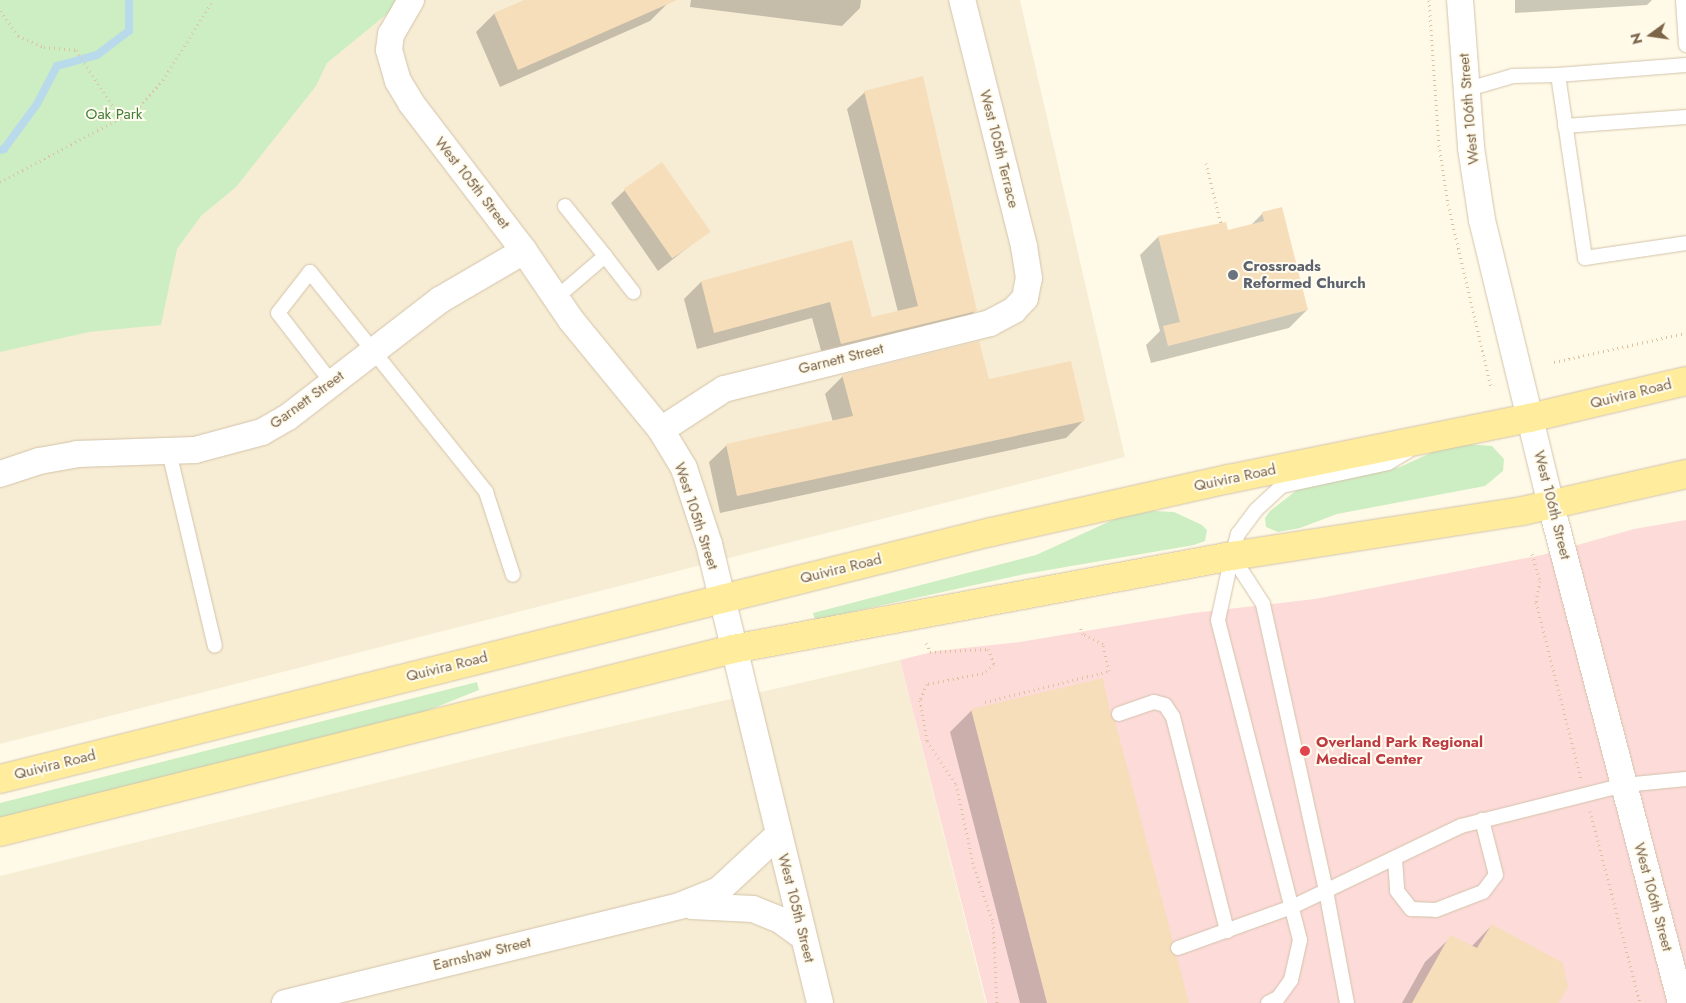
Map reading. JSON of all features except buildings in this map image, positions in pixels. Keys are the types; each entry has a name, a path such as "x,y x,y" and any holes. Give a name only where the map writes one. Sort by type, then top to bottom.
{"main road":[{"name":"Quivira Road","path":"0,779 721,598 1219,481 1530,418 1686,380"},
{"path":"0,832 733,649 1232,556 1551,505 1686,474"}],"street":[{"name":"West 105th Street","path":"411,0 391,34 389,50 398,81 411,103 524,251 556,298 661,430 684,468 709,544 820,1003"},
{"name":"West 105th Terrace","path":"962,0 1024,246 1029,278 1025,298"},
{"name":"West 106th Street","path":"1460,0 1465,90 1482,220 1551,505 1681,1003"},
{"name":"Garnett Street","path":"0,474 39,461 77,454 169,452 230,443 262,432 288,417 440,300 524,251"},
{"name":"Garnett Street","path":"661,430 724,388 990,323 1014,310 1025,298"},
{"name":"Earnshaw Street","path":"285,1003 679,906 719,890 778,835"},
{"name":"Earnshaw Street","path":"679,906 753,909 780,920 803,937"}],"lane":[{"path":"1683,0 1686,45"},
{"path":"1465,90 1514,76 1558,75 1686,65"},
{"path":"1558,75 1585,258 1686,243"},
{"path":"1565,126 1686,117"},
{"path":"565,206 633,292"},
{"path":"556,298 605,256"},
{"path":"332,383 278,313 310,272 486,492 513,575"},
{"path":"1268,1003 1278,998 1292,980 1299,959 1300,940 1218,620 1238,534 1256,510 1282,486 1388,463 1425,439"},
{"path":"169,452 215,646"},
{"path":"1232,556 1263,604 1326,891 1347,1003"},
{"path":"1119,714 1154,702 1166,705 1173,717 1228,931"},
{"path":"1178,948 1292,907 1461,826 1624,785 1686,778"},
{"path":"1395,859 1397,891 1411,909 1436,910 1483,892 1496,875 1482,820"}],"path":[{"path":"0,182 122,120 136,110 164,80 213,0"},
{"path":"0,11 18,36 44,47 76,50 122,120"},
{"path":"1206,162 1221,224"},
{"path":"1554,362 1686,333"},
{"path":"1532,554 1540,581 1536,602 1583,784"},
{"path":"985,702 1109,671 1103,644 1082,634 1080,626"},
{"path":"926,644 930,652 988,650 994,664 983,673 927,684 920,700 927,741 956,784 974,867 993,922 997,1003"},
{"path":"1590,811 1640,1003"}],"shaded area":[{"path":"357,0 1020,0 1125,457 0,744 0,321"},
{"name":"Overland Park Regional Medical Center","path":"1686,520 1686,1003 987,1003 900,660 936,651 1020,642 1193,613 1315,599 1542,555 1634,529"},
{"path":"900,660 986,1003 0,1003 0,876 505,751"}],"green space":[{"name":"Oak Park","path":"0,0 404,0 327,63 316,86 236,187 201,216 177,249 161,325 89,332 0,352"},
{"path":"1466,444 1492,446 1504,459 1503,471 1485,486 1337,514 1300,528 1278,532 1266,527 1265,518 1270,511 1297,490 1400,467 1437,450"},
{"path":"1153,511 1174,512 1202,525 1207,530 1205,541 1194,545 1025,574 815,620 813,613 1036,555 1117,518"},
{"path":"477,682 479,690 419,714 0,819 0,803"}],"waterway":[{"path":"0,150 4,149 37,104 57,66 97,55 129,31 129,0"}],"place":[{"name":"Crossroads Reformed Church","path":"1233,275"},
{"name":"Overland Park Regional Medical Center","path":"1305,751"}]}
